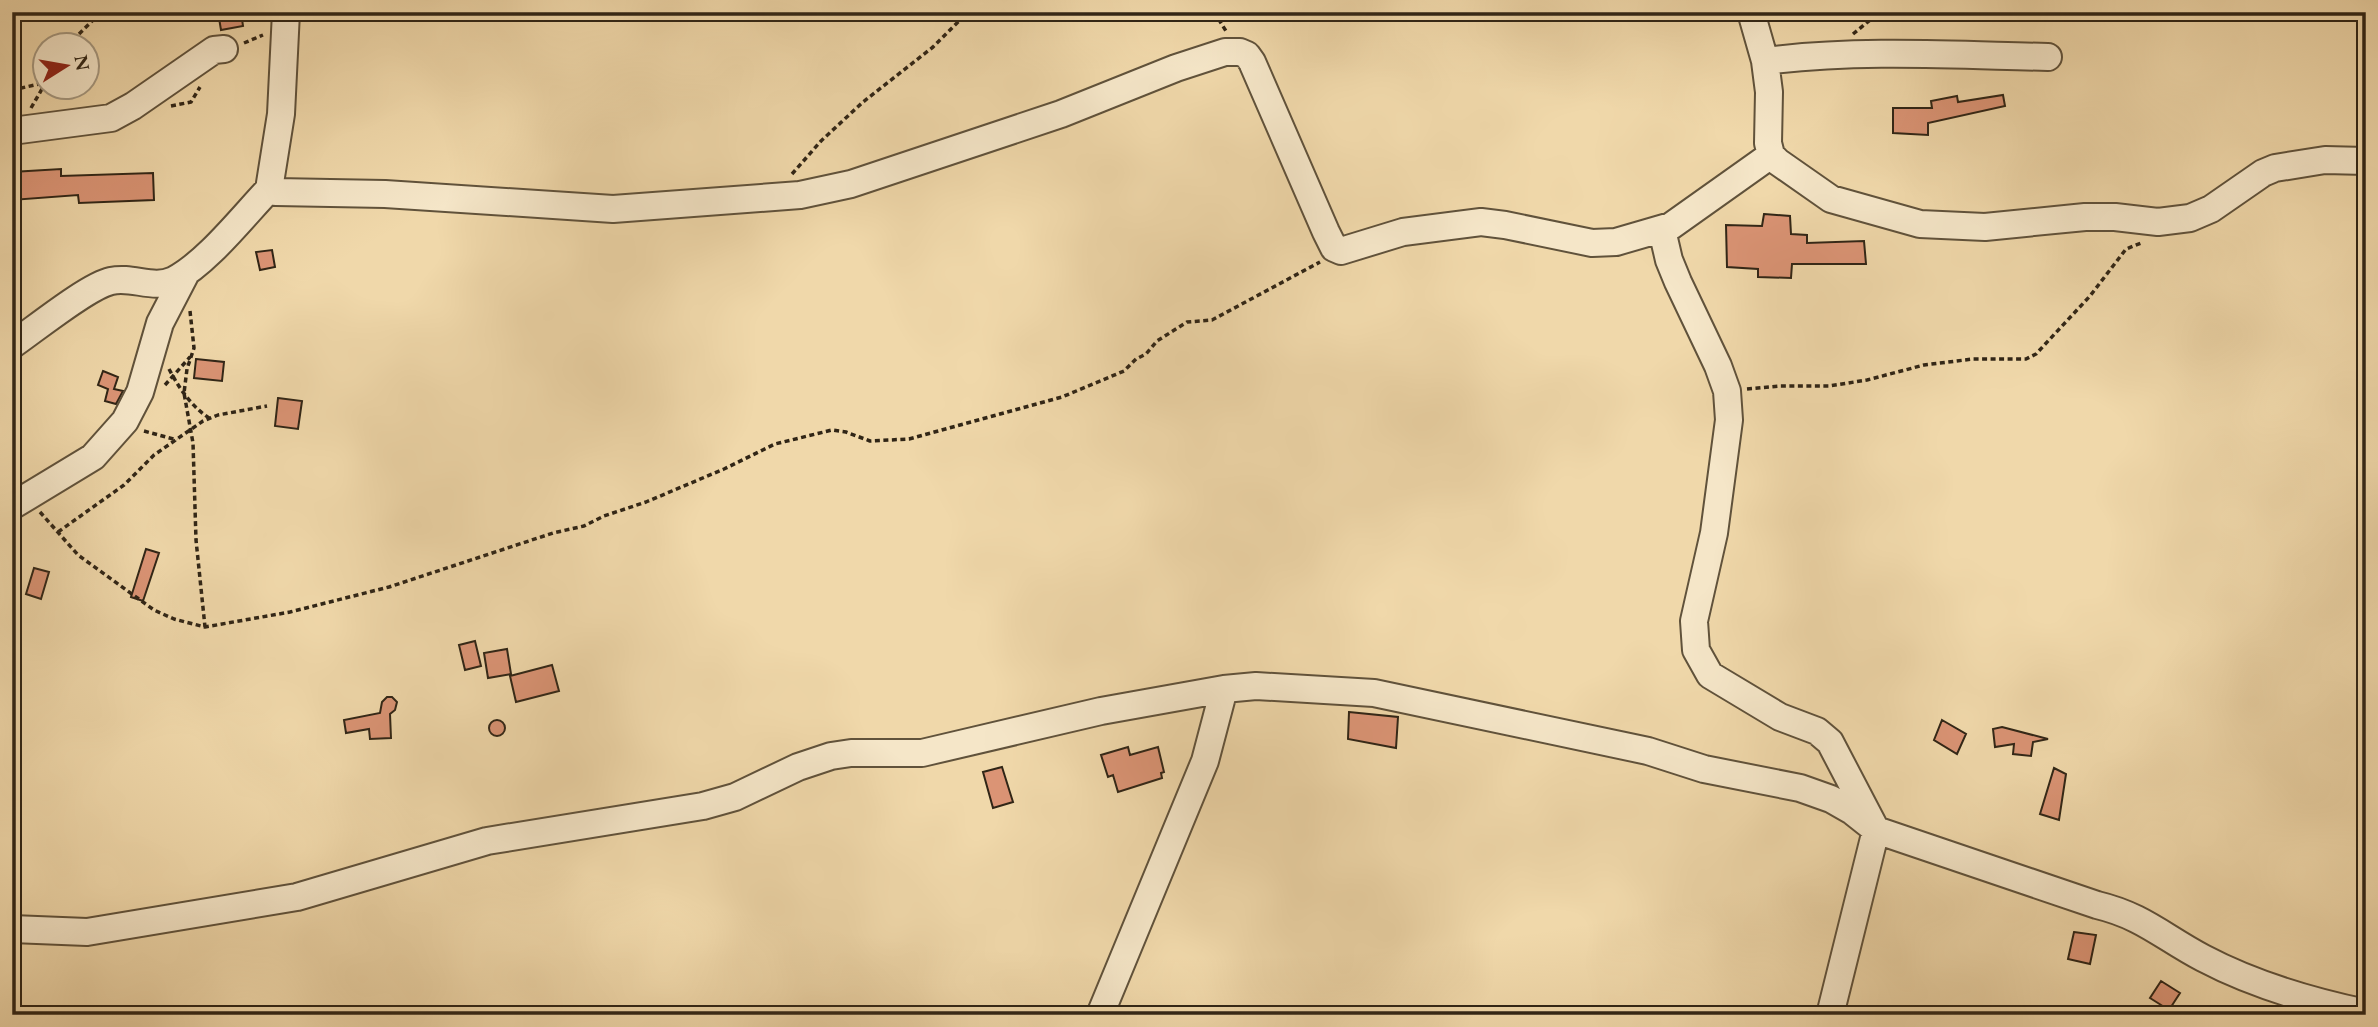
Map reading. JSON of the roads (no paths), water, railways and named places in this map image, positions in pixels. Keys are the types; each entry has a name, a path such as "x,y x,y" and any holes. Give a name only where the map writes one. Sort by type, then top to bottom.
{"street":[{"path":"12,345 94,288 110,281 158,285 186,273 222,240 271,187 281,114 286,12"},
{"path":"1751,12 1765,61 1769,92 1768,143 1771,155 1831,200 1920,224 1985,227 2085,217 2158,222 2190,218 2211,209 2263,173 2275,168 2325,160 2366,161"},
{"path":"12,131 111,118 134,106 214,50 224,48"},
{"path":"271,187 275,192 385,194 613,209 800,195 851,184 1061,114 1176,68 1233,51 1247,55 1252,62 1326,232 1335,248 1341,251 1403,232 1481,222 1592,243 1616,242 1662,230 1771,155"},
{"path":"1765,61 1867,53 2049,57"},
{"path":"1662,230 1669,260 1727,391 1729,420 1714,533 1695,621 1696,650 1710,675 1780,717 1824,736 1830,742 1876,830 1830,1015"},
{"path":"20,501 93,457 122,424 140,392 160,323 186,273"},
{"path":"12,929 87,932 297,897 487,841 703,806 735,797 798,767 831,756 851,753 922,753 1101,711 1224,689 1256,687 1374,693 1648,751 1704,769 1800,788 1852,811 1876,830 2097,905 2122,911 2202,957 2253,981 2320,1003 2366,1013"},
{"path":"1100,1015 1205,761 1224,689"}]}
